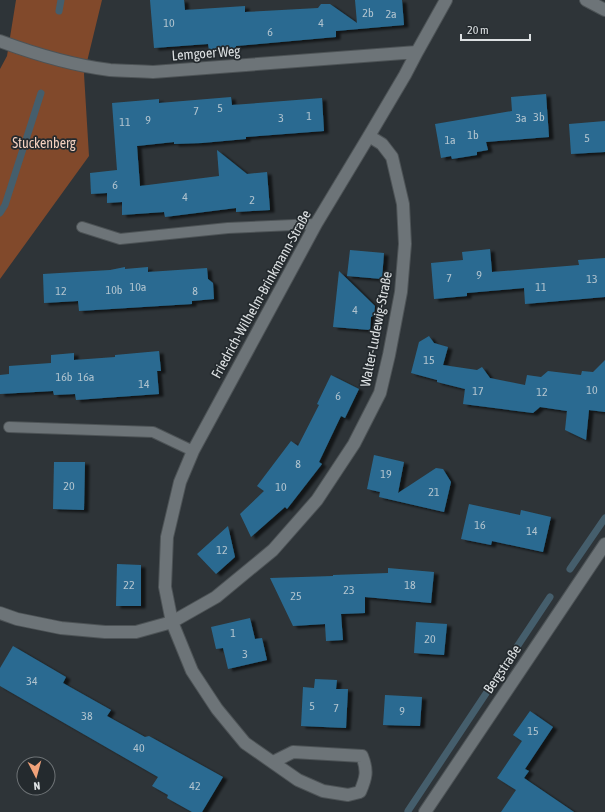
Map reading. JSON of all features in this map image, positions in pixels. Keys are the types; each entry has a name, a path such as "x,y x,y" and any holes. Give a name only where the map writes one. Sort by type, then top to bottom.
{"street":[{"name":"Friedrich-Wilhelm-Brinkmann-Straße","path":"273,762 293,752 362,756 366,765 365,779 360,792 348,795 323,791 298,780 245,743 217,709 192,671 172,622 165,587 167,536 180,482 193,451 316,224 370,136 446,0"},
{"path":"586,0 605,10"},
{"name":"Lemgoer Weg","path":"0,41 29,51 77,64 110,70 153,72 417,52"},
{"name":"Walter-Ludewig-Straße","path":"172,622 216,597 273,550 317,500 354,444 380,394 402,292 405,244 403,204 392,157 382,144 370,136"},
{"name":"Bergstraße","path":"425,812 605,544"},
{"path":"0,613 17,619 61,628 105,632 136,632 172,622"}],"lane":[{"path":"82,227 120,239 228,228 316,224"},
{"path":"9,427 152,432 193,451"}],"green space":[{"name":"Stuckenberg","path":"16,0 102,0 84,74 89,156 0,279 0,69 7,56"}],"building":[{"path":"150,0 184,0 185,10 245,6 245,12 318,8 321,4 330,4 357,23 355,0 402,0 404,25 336,31 336,37 236,46 236,48 209,50 208,44 154,48"},
{"path":"546,94 549,137 486,142 488,150 477,152 477,155 452,159 451,156 441,158 435,124 512,111 511,97"},
{"path":"231,97 232,105 322,98 324,131 246,137 246,139 202,143 174,144 174,142 137,146 140,186 219,176 217,150 247,174 267,172 270,210 236,212 236,208 165,217 164,212 122,215 122,202 107,203 107,193 91,194 90,173 117,170 112,103 159,99 159,103"},
{"path":"605,121 605,152 571,154 569,124"},
{"path":"490,249 492,272 579,265 578,260 605,258 605,297 525,304 524,288 467,293 467,296 434,299 431,263 463,260 462,252"},
{"path":"350,250 384,253 382,279 347,276"},
{"path":"125,267 125,269 148,267 148,272 207,268 208,279 213,283 214,299 192,301 192,304 79,311 78,301 44,303 43,274 110,270"},
{"path":"339,271 375,306 374,315 371,317 370,330 333,327"},
{"path":"429,336 434,343 448,347 443,365 477,370 482,367 490,378 525,385 527,375 541,377 548,371 581,375 582,371 593,372 605,360 605,412 589,410 586,440 565,430 567,411 540,407 533,413 463,404 465,389 437,382 437,380 411,373 419,342"},
{"path":"159,351 161,371 157,371 159,394 76,400 75,394 54,395 53,391 0,394 0,375 9,374 9,366 51,363 51,355 74,353 74,360 115,357 115,355"},
{"path":"331,375 359,389 345,418 341,416 319,462 322,464 287,509 285,507 251,537 240,514 264,491 257,486 291,441 298,446 319,405 317,404"},
{"path":"374,455 404,462 398,493 436,468 443,469 451,482 444,512 379,497 380,492 367,489"},
{"path":"54,462 85,462 84,510 53,509"},
{"path":"469,504 520,515 521,510 551,517 543,552 492,541 491,545 461,539"},
{"path":"228,526 235,557 216,574 197,554"},
{"path":"117,564 141,565 141,606 116,606"},
{"path":"388,568 434,572 431,603 365,597 365,613 341,614 343,640 326,641 325,624 293,626 270,578 388,573"},
{"path":"250,618 255,639 262,638 267,660 228,669 223,648 216,649 211,627"},
{"path":"416,622 447,624 444,655 414,653"},
{"path":"13,646 66,677 63,683 111,710 107,716 145,737 149,736 223,777 202,812 192,812 167,798 168,795 152,786 158,777 0,686 0,668"},
{"path":"315,679 337,680 336,689 348,689 346,728 301,726 303,687 314,688"},
{"path":"385,695 422,697 420,726 383,725"},
{"path":"530,711 553,727 525,769 529,771 524,778 574,812 501,812 516,790 497,778 522,741 513,735"}],"waterway":[{"path":"59,11 61,0"},
{"path":"0,213 5,205 41,93"},
{"path":"570,569 605,518"},
{"path":"408,811 550,597"}]}
